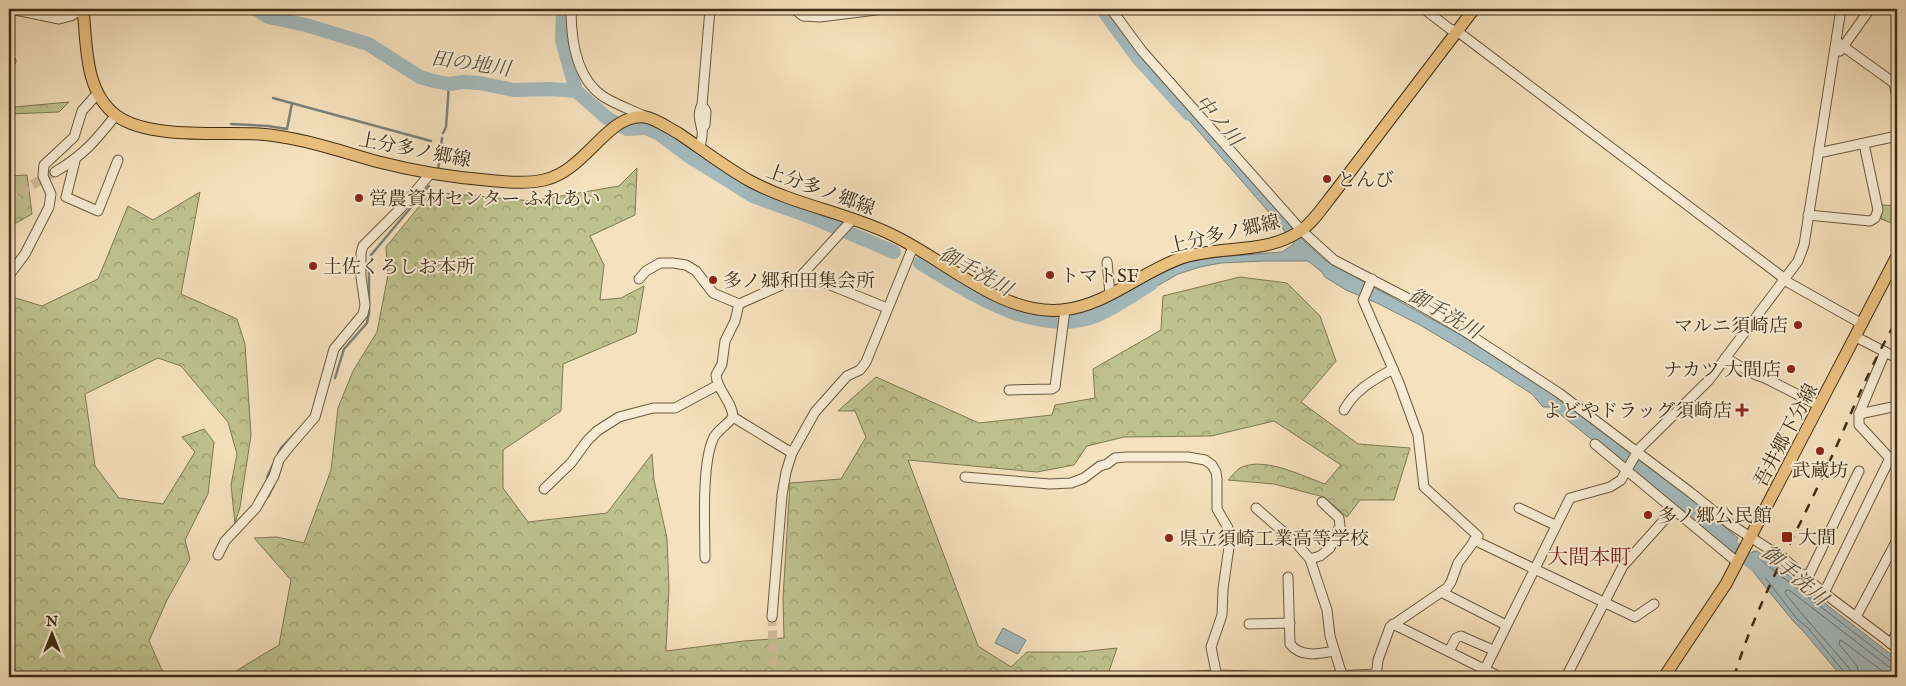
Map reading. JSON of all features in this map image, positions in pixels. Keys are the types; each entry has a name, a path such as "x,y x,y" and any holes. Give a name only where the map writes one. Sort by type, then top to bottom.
{"main road":[{"name":"上分多ノ郷線","path":"82,9 89,66 98,94 108,108 116,115 134,125 156,130 261,135 293,139 431,173 517,182 546,180 568,171 618,124 633,118 648,118 670,129 762,187 850,222 888,233 1004,300 1033,309 1064,313 1110,294 1158,268 1184,257 1206,252 1253,248 1295,234 1311,221 1334,193 1474,9"},
{"name":"吾井郷下分線","path":"1664,677 1726,584 1897,256"}],"street":[{"path":"11,9 59,19 72,16 82,9"},
{"path":"571,9 576,55 591,85 604,97 648,118"},
{"path":"700,148 702,128 705,125 706,111 702,105 710,9"},
{"path":"794,9 803,16 820,18 884,9"},
{"path":"1111,9 1142,51 1295,234 1316,245 1334,260 1371,282 1461,329 1559,393 1749,540 1783,558 1824,593 1894,646 1897,632"},
{"path":"1424,9 1450,30 1457,31 1784,280 1862,324"},
{"path":"1483,673 1570,498 1616,484 1628,470 1636,453 1709,380 1784,280 1801,254 1834,60 1840,44 1842,9"},
{"path":"1840,44 1870,9"},
{"path":"1840,44 1896,80 1897,98"},
{"path":"10,274 25,254 50,207 51,194 42,176 44,165 74,137 82,111 98,94"},
{"path":"56,172 75,161 93,144 116,115"},
{"path":"1819,149 1823,152 1897,136"},
{"path":"1808,215 1870,221 1876,218 1878,210 1864,144"},
{"path":"75,161 66,197 98,211 118,160"},
{"path":"218,555 225,542 256,508 284,454 312,422 334,349 363,314 365,305 361,277 361,253 363,246 400,209 431,173"},
{"path":"639,279 646,271 660,263 686,265 696,270 713,293 739,304 797,280 850,222"},
{"path":"772,618 782,495 792,452 815,412 847,376 861,369 866,362 886,308 913,247"},
{"path":"1107,262 1110,294"},
{"path":"803,274 886,308"},
{"path":"1317,677 1342,675 1376,676 1378,660 1388,630 1393,624 1441,592 1451,582 1458,563 1478,536 1424,486 1420,440 1393,369 1363,300 1371,282"},
{"path":"705,558 706,480 709,454 715,436 733,417 732,408 718,385 716,375 722,364 725,341 735,321 739,304"},
{"path":"1009,390 1052,389 1055,387 1064,313"},
{"path":"1856,337 1897,358"},
{"path":"1885,352 1859,414 1858,426 1897,466"},
{"path":"1725,358 1820,406"},
{"path":"1344,410 1355,394 1393,369"},
{"path":"544,489 572,463 596,431 619,417 653,408 675,408 718,385"},
{"path":"1859,414 1897,406"},
{"path":"733,417 792,452"},
{"path":"1595,444 1673,510 1738,560"},
{"path":"965,477 1050,484 1070,483 1084,478 1115,458 1194,458 1206,460 1212,465 1217,479 1217,509 1228,528 1230,540 1223,589 1222,615 1211,647 1216,676"},
{"path":"1824,593 1890,458"},
{"path":"1807,579 1859,471"},
{"path":"1310,559 1320,556 1330,548 1340,526 1339,518 1322,502"},
{"path":"1256,508 1301,547 1310,559 1327,610 1330,636 1342,675"},
{"path":"1519,508 1556,525"},
{"path":"1566,677 1626,562 1673,510"},
{"path":"1474,540 1635,617 1654,604"},
{"path":"1856,617 1897,540"},
{"path":"1288,577 1290,644 1295,650 1310,654 1334,651"},
{"path":"1441,592 1506,626"},
{"path":"1249,624 1290,623"},
{"path":"1393,624 1449,651 1483,673 1500,677"},
{"path":"1449,651 1456,638 1460,636 1493,650"},
{"path":"1171,677 1287,677"}],"green space":[{"path":"69,102 59,112 9,114 9,103 14,107"},
{"path":"637,168 635,215 590,236 604,265 600,300 621,298 644,286 636,333 563,364 561,411 503,450 503,488 528,522 607,513 652,454 654,480 667,538 669,588 666,651 784,638 783,598 790,483 841,479 866,437 855,411 838,411 876,377 979,423 1052,415 1055,405 1095,398 1093,369 1161,330 1163,296 1240,277 1287,283 1320,316 1336,361 1301,402 1358,444 1410,448 1394,500 1360,500 1347,517 1324,497 1274,484 1228,480 1242,467 1262,464 1284,469 1325,484 1341,465 1274,421 1211,436 1124,437 1087,446 1074,465 1037,472 908,460 978,646 1011,667 1027,652 1079,652 1117,648 1107,677 226,677 279,645 291,580 254,538 277,537 304,543 331,470 338,408 353,371 377,332 388,275 386,247 431,192 532,201 619,186"},
{"path":"27,175 32,214 9,227 9,176"},
{"path":"200,192 181,294 237,319 245,344 251,435 240,507 235,523 231,485 237,454 228,422 181,366 158,358 85,394 95,466 119,498 163,504 195,452 182,437 204,429 214,442 208,494 185,540 190,559 167,600 149,641 165,677 9,677 9,296 42,306 98,279 128,206 153,220"},
{"path":"1882,205 1897,206 1897,225 1881,219"}],"water":[{"path":"1180,99 1304,241 1326,261 1459,334 1555,395 1688,496 1738,538 1732,551 1556,411 1549,407 1543,407 1532,394 1420,325 1377,303 1346,290 1325,277 1322,272 1308,261 1221,263 1200,267 1178,274 1138,297 1133,290 1158,275 1188,262 1219,257 1282,252 1294,244 1281,226 1174,103"},
{"path":"1757,551 1897,659 1897,677 1842,677 1746,563 1752,552"},
{"path":"1003,628 1026,640 1018,654 995,643"}],"waterway":[{"name":"田の地川","path":"256,9 268,17 306,25 368,44 420,77 434,81 449,84 463,82 479,83 514,90 550,89 576,91"},
{"name":"御手洗川","path":"563,9 562,40 576,91 607,118 627,129 646,128 659,134 687,155 753,196 816,219 894,252"},
{"name":"中ノ川","path":"1102,9 1137,57 1189,114"},
{"path":"443,133 446,127 449,84"},
{"path":"273,98 431,141"},
{"path":"231,124 287,129 292,103"},
{"path":"438,171 442,138"},
{"path":"335,378 344,349 367,323 371,255 429,186"},
{"name":"御手洗川","path":"920,263 982,299 1028,317 1052,322 1075,321 1098,315 1151,284"},
{"path":"267,477 281,448 302,426"},
{"path":"268,497 274,485"},
{"name":"御手洗川","path":"1719,536 1763,571"}],"tunnel":[{"path":"9,198 55,172"},
{"path":"772,617 774,677"}],"railway":[{"path":"1734,677 1742,651 1762,602 1830,462 1866,380 1897,320"}],"place":[{"name":"とんび","path":"1327,179"},
{"name":"営農資材センター ふれあい","path":"359,198"},
{"name":"土佐くろしお本所","path":"313,266"},
{"name":"トマトSF","path":"1050,275"},
{"name":"多ノ郷和田集会所","path":"713,280"},
{"name":"マルニ須崎店","path":"1798,325"},
{"name":"ナカツ 大間店","path":"1791,369"},
{"name":"よどやドラッグ須崎店","path":"1742,410"},
{"name":"武蔵坊","path":"1820,451"},
{"name":"多ノ郷公民館","path":"1648,515"},
{"name":"大間","path":"1787,537"},
{"name":"県立須崎工業高等学校","path":"1169,538"}],"district":[{"name":"大間本町","path":"1589,557"}]}
